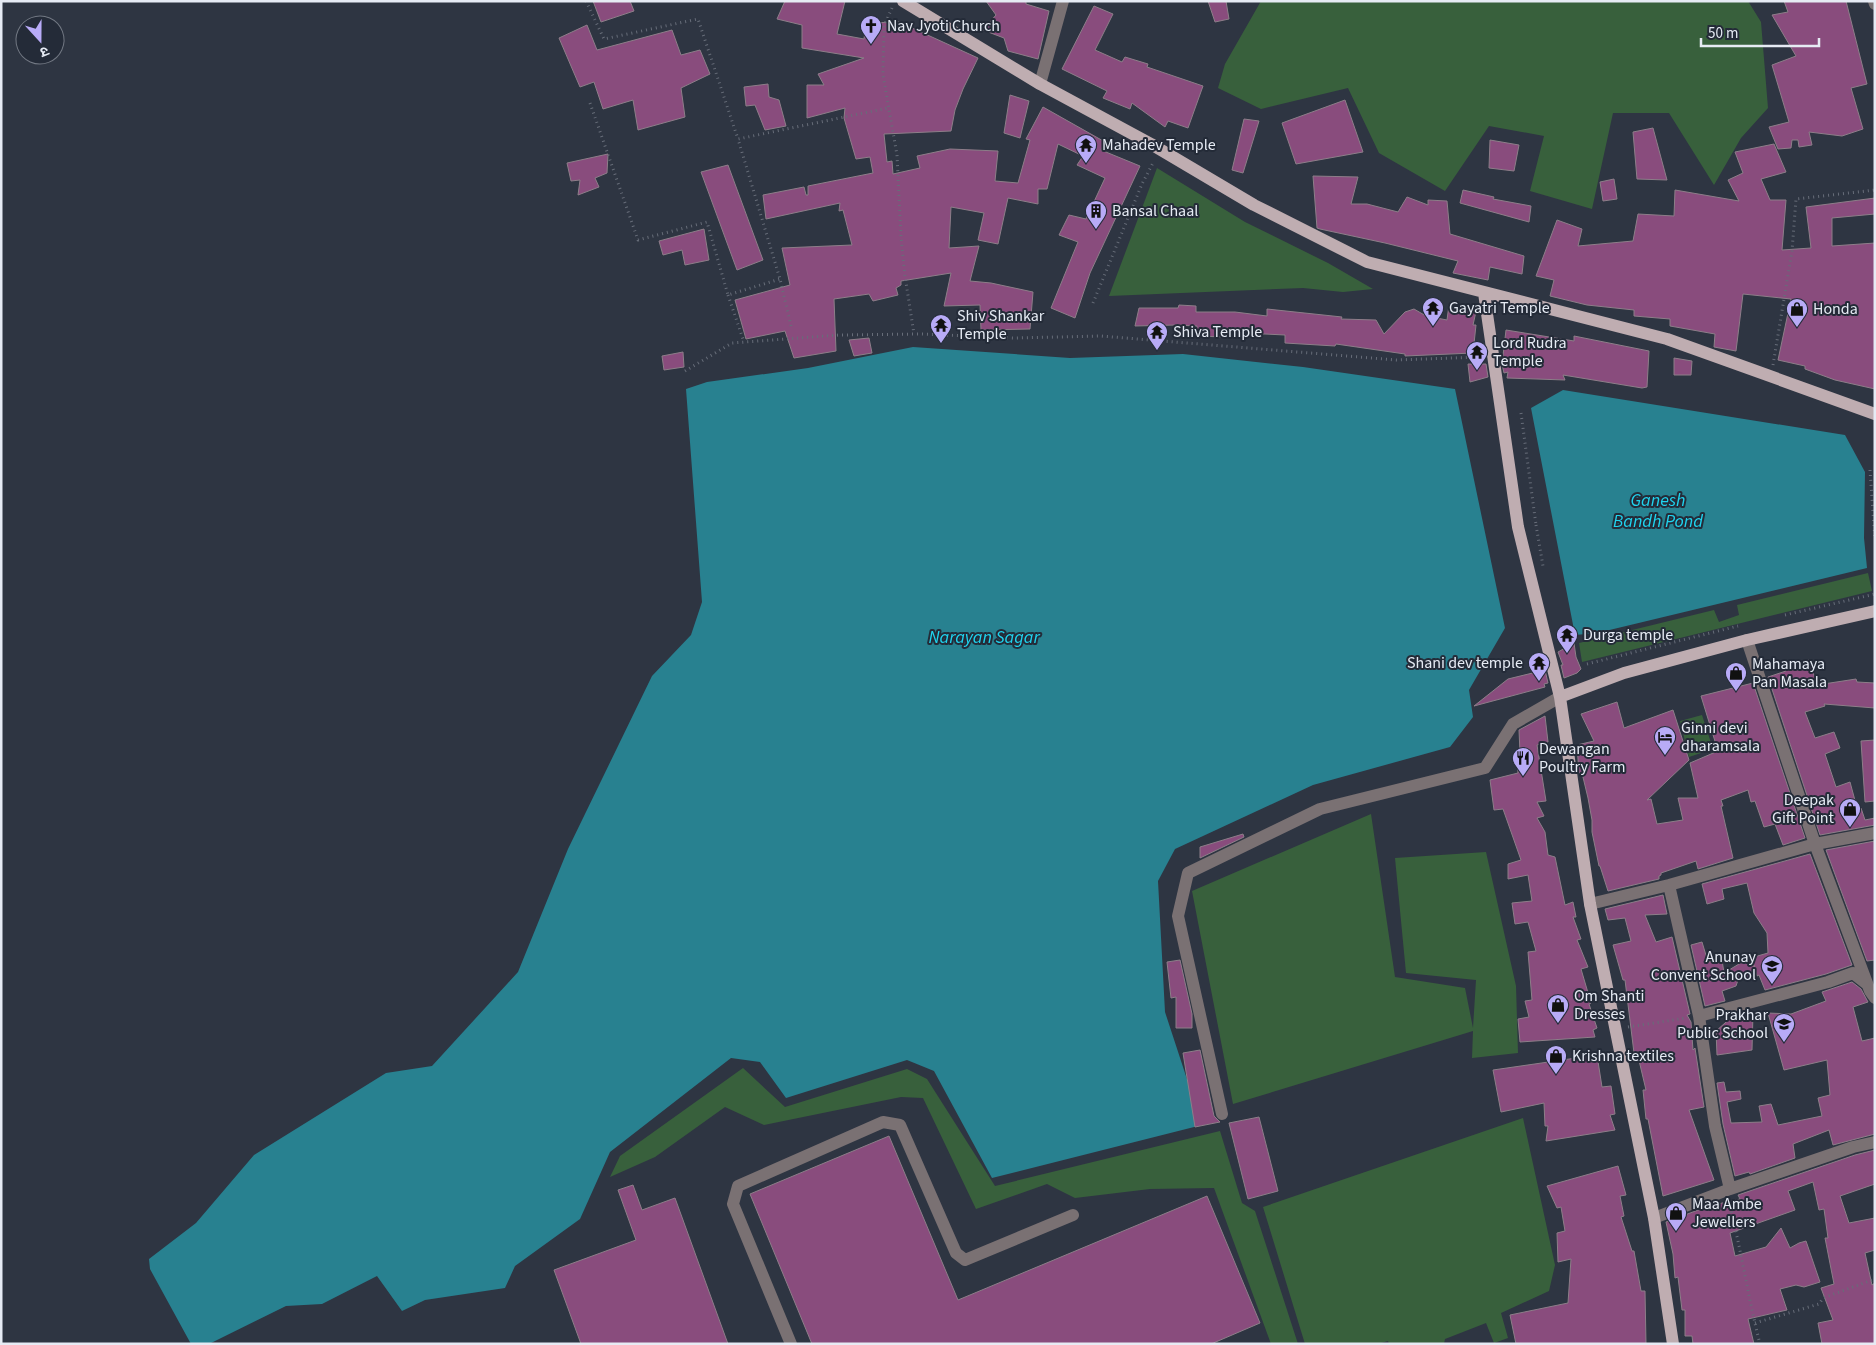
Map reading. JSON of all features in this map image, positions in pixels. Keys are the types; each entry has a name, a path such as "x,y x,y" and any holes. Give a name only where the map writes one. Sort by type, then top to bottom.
{"main road":[{"path":"902,1 1040,84 1263,209 1367,262 1667,339 1875,414"},
{"path":"1484,293 1518,526 1560,696 1590,904 1654,1218 1673,1344"},
{"path":"1560,696 1624,673 1747,640 1875,611"}],"street":[{"path":"1040,84 1063,1"},
{"path":"1747,640 1815,844 1867,984 1875,998"},
{"path":"1222,1114 1178,916 1188,873 1320,809 1484,768 1513,724 1560,696"},
{"path":"1590,904 1668,885 1815,844 1875,833"},
{"path":"1668,885 1699,1016 1715,1126 1730,1189"},
{"path":"1699,1016 1828,982 1853,973 1867,984"},
{"path":"791,1344 733,1204 738,1186 883,1122 900,1125 956,1253 965,1260 1073,1215"},
{"path":"1654,1218 1730,1189 1852,1147 1875,1142"}],"path":[{"path":"586,1 604,39 698,19 738,139 780,279 791,326"},
{"path":"895,1 884,26 883,74 897,155 901,237 914,334"},
{"path":"590,103 638,240 707,222 744,342"},
{"path":"738,139 888,108"},
{"path":"1093,303 1142,184 1160,150"},
{"path":"1770,376 1776,352 1792,251 1796,199 1875,190"},
{"path":"728,294 780,279"},
{"path":"684,371 732,343 840,335 914,334 1014,338 1101,336 1396,360 1494,356"},
{"path":"1521,413 1536,525"},
{"path":"1870,470 1875,540"},
{"path":"1615,1029 1699,1016"},
{"path":"1730,1189 1728,1197 1760,1344"},
{"path":"1755,1323 1819,1304 1822,1298 1875,1279"}],"green space":[{"path":"1261,1 1748,1 1761,22 1768,108 1741,138 1714,185 1669,113 1613,113 1592,209 1530,191 1544,136 1489,126 1445,191 1379,153 1348,88 1261,109 1218,88 1225,64"},
{"path":"1157,168 1245,222 1328,263 1373,289 1343,292 1303,288 1109,296"},
{"path":"1868,573 1872,591 1582,662 1579,643 1714,610 1719,622 1739,615 1737,605"},
{"path":"1702,715 1713,749 1689,757 1680,721"},
{"path":"1371,814 1395,977 1465,988 1473,1028 1476,980 1406,973 1395,858 1486,852 1516,986 1518,1053 1472,1058 1473,1031 1233,1104 1192,891"},
{"path":"743,1068 785,1107 907,1069 927,1079 995,1186 1220,1131 1242,1203 1255,1211 1298,1344 1271,1344 1214,1188 1150,1189 1075,1198 1047,1184 976,1209 923,1098 901,1097 764,1125 725,1107 655,1157 610,1177 620,1156"},
{"path":"1523,1118 1555,1265 1549,1291 1501,1313 1508,1338 1494,1343 1486,1323 1445,1339 1444,1344 1389,1344 1388,1341 1378,1344 1305,1344 1263,1207"}],"water":[{"name":"Narayan Sagar","path":"913,347 1070,358 1183,354 1303,367 1455,389 1505,628 1469,690 1473,717 1450,747 1313,785 1175,849 1158,881 1165,1012 1202,1125 992,1178 934,1071 907,1060 786,1098 760,1062 731,1058 610,1152 580,1219 515,1266 505,1288 425,1300 402,1311 377,1276 322,1304 286,1306 209,1344 191,1344 150,1269 149,1259 196,1223 254,1155 386,1073 432,1066 518,972 568,849 652,676 691,635 702,602 686,389 707,382 808,368"},
{"name":"Ganesh Bandh Pond","path":"1563,390 1845,435 1865,472 1864,538 1867,568 1597,633 1575,635 1531,408"}],"building":[{"path":"593,1 630,1 634,11 601,22"},
{"path":"785,1 845,1 837,34 864,39 866,23 899,22 978,58 955,110 951,131 884,134 887,162 892,161 893,174 920,168 917,156 950,149 998,151 995,181 1018,183 1030,140 1026,139 1043,107 1105,142 1101,150 1140,166 1090,273 1075,318 1051,308 1078,242 1059,235 1069,215 1086,219 1105,178 1077,165 1083,156 1058,144 1047,189 1038,189 1038,204 1008,198 998,244 978,240 984,213 951,207 949,248 979,246 970,281 991,283 1033,292 1030,329 981,330 980,305 944,306 951,273 901,281 901,285 896,288 898,295 873,301 869,294 834,299 836,351 794,358 785,331 746,339 735,300 790,285 782,248 852,245 843,210 839,211 840,203 766,219 763,195 804,187 806,195 808,195 808,186 873,173 870,157 856,159 844,118 845,108 807,118 807,85 824,85 818,74 864,58 802,48 802,25 777,19"},
{"path":"986,1 1026,1 1026,4 1049,11 1038,59 1008,51 1004,38 983,30 996,15"},
{"path":"1208,1 1226,1 1229,19 1215,22"},
{"path":"1784,1 1846,1 1867,84 1851,88 1863,129 1842,136 1809,132 1812,145 1799,147 1798,140 1792,140 1791,148 1778,149 1769,127 1789,122 1772,65 1796,56 1772,15 1788,12"},
{"path":"1094,6 1113,14 1095,50 1122,62 1125,57 1148,64 1147,67 1203,86 1188,128 1168,121 1165,127 1132,103 1130,109 1103,98 1107,91 1062,69"},
{"path":"587,25 597,50 672,30 681,55 700,50 710,74 681,88 685,117 638,130 633,100 603,109 594,82 580,87 559,38"},
{"path":"768,84 769,97 779,100 786,126 765,130 755,105 746,106 744,87"},
{"path":"1010,95 1029,101 1020,138 1004,133"},
{"path":"1345,100 1363,152 1296,164 1282,123"},
{"path":"1244,119 1259,121 1243,173 1232,170"},
{"path":"1653,128 1667,180 1637,179 1633,132"},
{"path":"1490,140 1519,145 1514,171 1489,168"},
{"path":"1774,144 1786,172 1761,179 1770,200 1786,200 1782,250 1811,248 1806,207 1875,198 1875,214 1832,218 1832,246 1875,243 1875,389 1835,380 1805,369 1805,366 1778,360 1791,299 1743,294 1736,351 1714,347 1715,334 1670,326 1670,319 1634,316 1634,310 1587,305 1550,296 1554,280 1536,276 1557,220 1582,229 1578,246 1633,241 1638,214 1674,216 1675,190 1739,201 1728,180 1743,173 1735,152"},
{"path":"608,154 607,173 595,178 599,187 578,195 580,180 571,181 567,163"},
{"path":"728,165 763,260 737,270 701,172"},
{"path":"1313,176 1358,177 1351,204 1367,204 1398,212 1407,197 1428,205 1428,200 1447,201 1450,234 1524,256 1522,274 1490,267 1488,280 1453,273 1458,261 1317,228"},
{"path":"1614,179 1617,199 1603,201 1600,182"},
{"path":"1463,190 1494,197 1493,199 1531,206 1529,222 1460,203"},
{"path":"704,229 709,260 685,265 682,250 663,255 659,241"},
{"path":"1179,305 1196,306 1196,312 1235,312 1267,316 1267,309 1342,317 1341,319 1376,320 1384,334 1405,312 1414,309 1426,316 1447,320 1449,305 1477,307 1473,325 1476,325 1473,353 1405,356 1405,354 1336,344 1335,346 1285,343 1285,335 1224,332 1225,337 1196,336 1197,326 1135,326 1139,308 1178,308"},
{"path":"1506,330 1574,341 1574,336 1649,351 1647,387 1642,388 1563,375 1565,380 1507,378 1508,372 1504,373 1502,364"},
{"path":"869,338 872,353 854,356 849,340"},
{"path":"683,352 684,367 664,370 662,356"},
{"path":"1674,358 1692,361 1691,375 1674,375"},
{"name":"Lord Rudra Temple","path":"1468,364 1486,364 1488,377 1470,382"},
{"path":"1574,643 1576,657 1581,669 1577,673 1564,678 1561,665 1563,665 1558,652"},
{"path":"1809,660 1817,685 1856,679 1857,682 1875,683 1875,708 1824,704 1825,706 1805,712 1815,738 1834,732 1840,748 1825,754 1836,787 1850,782 1857,808 1861,808 1865,820 1875,818 1875,825 1820,835 1768,677 1786,671 1785,668"},
{"path":"1545,670 1548,683 1544,684 1545,687 1474,706 1508,679"},
{"path":"1753,683 1805,838 1783,845 1775,824 1764,827 1755,801 1751,802 1748,790 1721,800 1733,858 1698,869 1696,861 1661,873 1659,879 1608,891 1599,866 1582,773 1579,773 1577,745 1594,741 1581,714 1617,702 1624,728 1673,710 1689,760 1647,800 1651,799 1657,824 1683,820 1678,798 1698,798 1690,763 1718,751 1701,696"},
{"path":"1545,716 1548,742 1537,745 1546,801 1537,802 1544,816 1537,818 1545,832 1548,855 1555,857 1565,905 1573,902 1576,917 1573,917 1581,939 1577,940 1588,967 1581,969 1597,1028 1593,1030 1595,1037 1520,1042 1518,1019 1529,1017 1525,1001 1532,1000 1528,952 1536,951 1528,922 1515,924 1512,903 1532,901 1528,875 1508,879 1508,864 1521,860 1503,809 1494,810 1490,780 1518,773 1517,754 1520,753 1519,730"},
{"path":"1875,740 1875,801 1865,802 1861,741"},
{"path":"1243,834 1244,837 1200,858 1200,847"},
{"path":"1875,841 1875,960 1867,961 1826,850"},
{"path":"1810,854 1852,965 1765,990 1759,975 1757,976 1754,965 1754,977 1738,980 1736,986 1722,991 1725,1001 1705,1006 1691,945 1702,942 1708,962 1722,960 1724,973 1754,955 1754,957 1768,953 1767,933 1754,913 1747,883 1722,889 1724,899 1707,904 1702,884"},
{"path":"1663,895 1667,914 1645,915 1656,942 1672,937 1690,1014 1687,1015 1691,1022 1693,1050 1695,1048 1704,1107 1689,1110 1714,1180 1663,1196 1648,1119 1646,1119 1643,1090 1646,1090 1637,1052 1634,1053 1625,980 1623,980 1613,945 1631,941 1625,918 1608,920 1605,909"},
{"path":"1180,960 1192,1014 1192,1028 1176,1028 1176,997 1171,998 1167,962"},
{"path":"1852,982 1861,989 1868,1002 1853,1007 1862,1041 1875,1038 1875,1134 1833,1145 1829,1130 1793,1144 1795,1158 1750,1174 1749,1172 1735,1176 1723,1124 1717,1083 1724,1082 1726,1092 1740,1091 1741,1099 1727,1102 1731,1123 1762,1122 1759,1106 1771,1104 1778,1125 1822,1116 1818,1098 1830,1095 1827,1060 1784,1070 1768,1013 1791,1014 1826,1001 1822,992"},
{"path":"1753,1013 1752,1050 1717,1055 1716,1031 1734,1015"},
{"path":"1200,1050 1214,1116 1220,1122 1195,1127 1183,1053"},
{"path":"1597,1055 1602,1087 1611,1086 1615,1114 1610,1115 1615,1130 1546,1141 1548,1126 1545,1126 1544,1103 1501,1112 1493,1070"},
{"path":"1259,1117 1278,1191 1248,1199 1229,1123"},
{"path":"889,1136 958,1300 1207,1196 1260,1323 1211,1344 812,1344 750,1194"},
{"path":"1875,1150 1875,1184 1840,1196 1849,1223 1875,1218 1875,1250 1865,1253 1872,1285 1875,1283 1875,1344 1822,1344 1818,1323 1833,1320 1821,1288 1834,1284 1825,1238 1828,1238 1824,1209 1819,1210 1813,1182 1788,1191 1795,1210 1730,1233 1735,1256 1766,1247 1781,1228 1790,1248 1806,1241 1820,1282 1804,1287 1796,1285 1780,1289 1787,1310 1748,1319 1754,1344 1693,1344 1692,1336 1685,1336 1685,1310 1682,1310 1678,1277 1675,1278 1673,1254 1666,1222 1709,1206 1740,1199 1738,1195"},
{"path":"1618,1166 1626,1195 1620,1196 1624,1216 1621,1217 1632,1251 1634,1251 1641,1291 1645,1291 1646,1344 1516,1344 1510,1315 1568,1303 1571,1259 1558,1262 1557,1233 1565,1231 1561,1207 1557,1208 1547,1186"},
{"path":"633,1185 642,1210 675,1198 728,1344 581,1344 554,1270 636,1240 618,1190"}],"place":[{"name":"Nav Jyoti Church","path":"871,45"},
{"name":"Mahadev Temple","path":"1086,164"},
{"name":"Bansal Chaal","path":"1096,230"},
{"name":"Gayatri Temple","path":"1433,327"},
{"name":"Honda","path":"1797,328"},
{"name":"Shiv Shankar Temple","path":"941,344"},
{"name":"Shiva Temple","path":"1157,351"},
{"name":"Lord Rudra Temple","path":"1477,371"},
{"name":"Durga temple","path":"1567,654"},
{"name":"Shani dev temple","path":"1539,682"},
{"name":"Mahamaya Pan Masala","path":"1736,692"},
{"name":"Ginni devi dharamsala","path":"1665,756"},
{"name":"Dewangan Poultry Farm","path":"1523,777"},
{"name":"Deepak Gift Point","path":"1850,828"},
{"name":"Anunay Convent School","path":"1772,985"},
{"name":"Om Shanti Dresses","path":"1558,1024"},
{"name":"Prakhar Public School","path":"1784,1043"},
{"name":"Krishna textiles","path":"1556,1075"},
{"name":"Maa Ambe Jewellers","path":"1676,1232"}]}
